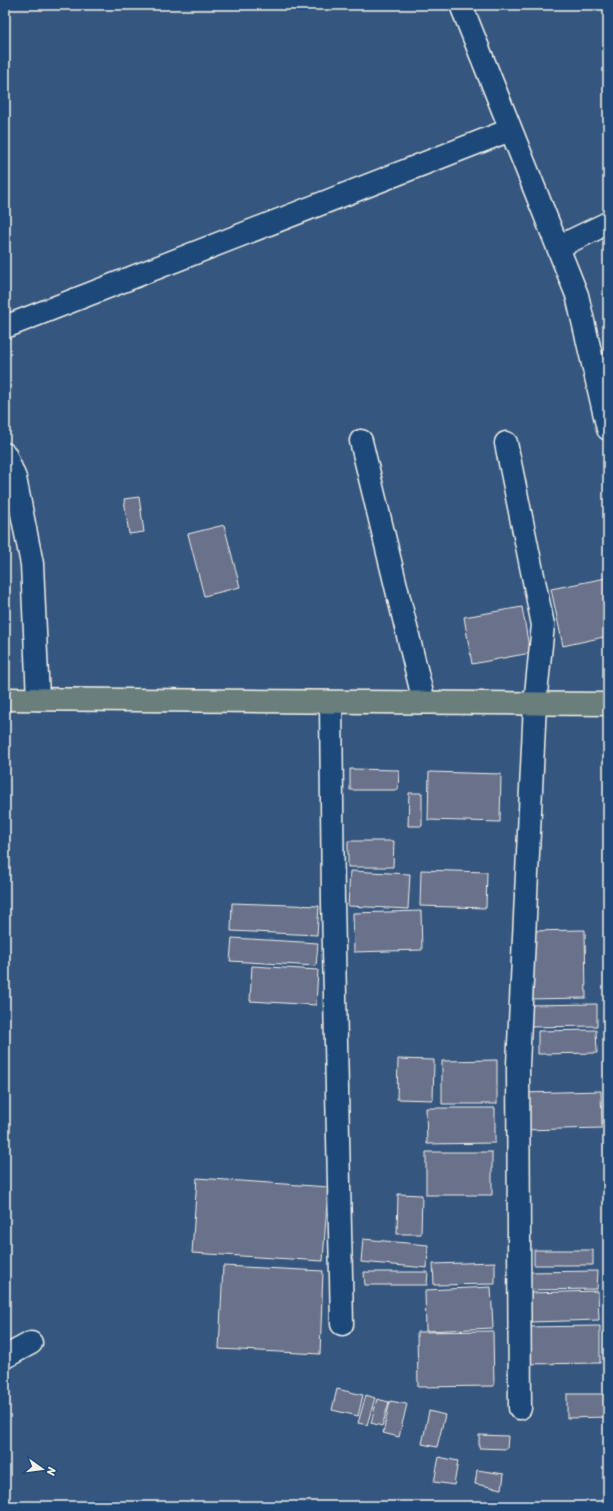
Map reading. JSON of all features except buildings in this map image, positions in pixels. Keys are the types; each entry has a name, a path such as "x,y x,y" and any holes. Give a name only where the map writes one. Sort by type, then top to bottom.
{"main road":[{"path":"5,699 608,704"}],"street":[{"path":"461,5 577,295 608,429"},
{"path":"5,327 510,130"},
{"path":"558,248 608,223"},
{"path":"361,441 424,702"},
{"path":"506,443 543,625 535,704 518,1066 520,1408"},
{"path":"5,454 15,478 32,564 38,699"},
{"path":"331,702 333,902 342,1324"},
{"path":"5,1357 31,1343"}]}
